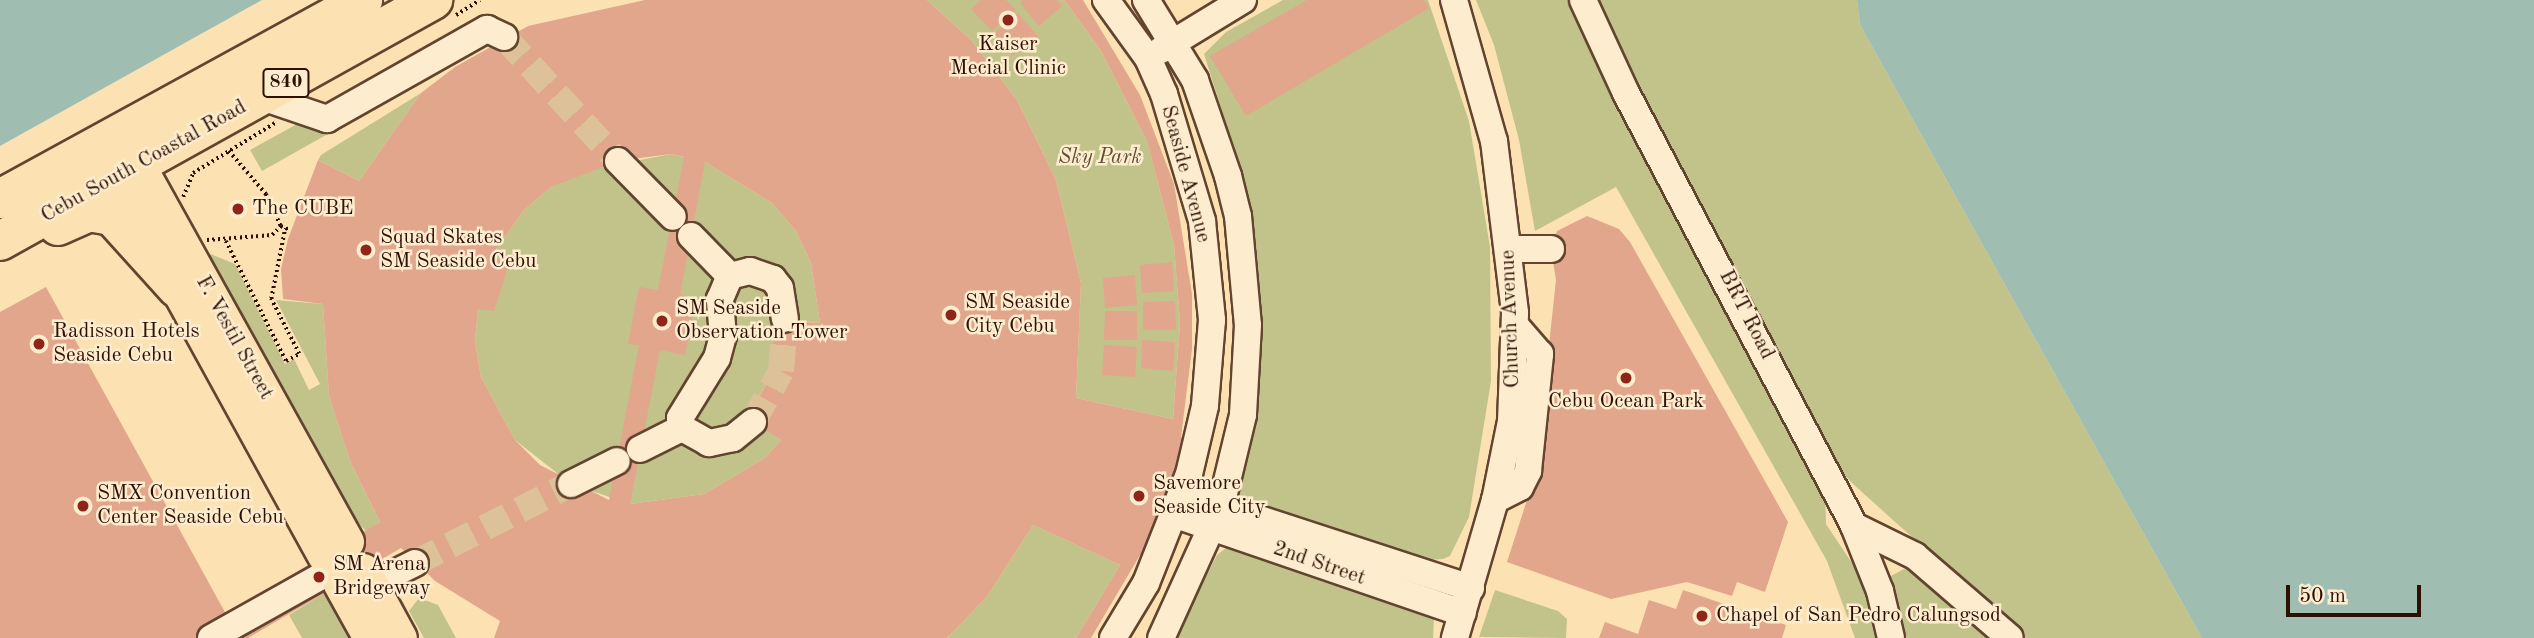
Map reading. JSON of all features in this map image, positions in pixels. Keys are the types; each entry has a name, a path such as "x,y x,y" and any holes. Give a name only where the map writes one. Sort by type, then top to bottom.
{"highway":[{"name":"Cebu South Coastal Road","path":"0,241 363,0"},
{"name":"Cebu South Coastal Road","path":"0,199 125,159 262,97 433,0"},
{"path":"0,247 100,212 121,223 139,252 177,288"}],"main road":[{"name":"F. Vestil Street","path":"125,159 177,288 346,568 400,638"},
{"name":"F. Vestil Street","path":"125,159 346,568 370,638"}],"street":[{"name":"Seaside Avenue","path":"1106,0 1148,58 1190,214 1210,274 1210,372 1179,505 1113,638"},
{"name":"Seaside Avenue","path":"1146,0 1174,41 1195,80 1228,176 1246,278 1243,415 1217,517 1161,638"},
{"path":"1148,58 1243,0"},
{"name":"Church Avenue","path":"1454,0 1494,141 1510,249 1515,324 1511,421 1495,500 1459,626"},
{"name":"BRT Road","path":"1583,0 1626,93 1854,526 1880,591 1891,638"},
{"path":"262,97 327,119 495,33"},
{"path":"618,161 673,217"},
{"path":"691,236 730,276"},
{"path":"1510,249 1550,249"},
{"path":"730,276 750,271 773,279 780,288 785,319"},
{"path":"682,428 683,406 717,358 723,336 720,299 730,276"},
{"path":"682,428 693,438 721,443 753,422"},
{"path":"571,484 682,428"},
{"name":"2nd Street","path":"1179,505 1471,588"},
{"name":"2nd Street","path":"1217,517 1459,626"},
{"path":"1854,526 1915,556 2010,638"},
{"path":"212,638 346,568 415,563"}],"path":[{"path":"229,151 266,194 285,228 271,299 299,354 286,361 226,241 272,235 285,228"}],"green space":[{"name":"Sky Park","path":"927,0 1064,0 1100,49 1147,141 1174,245 1180,323 1173,419 1076,398 1081,283 1056,180 1017,100 971,40"},
{"path":"1283,0 1428,0 1469,121 1490,247 1491,381 1469,517 1450,556 1443,559 1426,560 1243,500 1238,493 1254,417 1260,299 1242,175 1204,54 1226,32"},
{"path":"1476,0 1574,0 1825,488 1826,524 1858,572 1881,638 1855,638 1827,561 1616,187 1535,231 1519,140 1494,45"},
{"path":"1594,0 1857,0 1860,25 2202,638 2024,638 1853,484 1832,461"},
{"path":"451,61 456,62 262,171 250,150 297,124 317,127"},
{"path":"421,93 359,181 318,160 321,155"},
{"path":"671,154 705,162 772,203 796,231 811,263 820,323 785,319 767,383 746,417 781,440 765,458 704,494 630,504 571,484 515,440 481,377 475,341 478,309 509,264 491,256 524,210 551,187 583,171"},
{"path":"203,251 235,264 285,364 294,359 309,390 320,384 276,300 323,304 329,396 350,461 380,522 366,531 343,508"},
{"path":"1033,525 1120,565 1076,638 947,638 986,598"},
{"path":"1226,548 1434,619 1433,638 1175,638 1217,555"},
{"path":"1904,569 1923,574 1995,638 1903,638 1887,578"},
{"path":"1495,590 1558,611 1567,619 1566,638 1479,637"},
{"path":"326,592 351,638 302,638 289,615"},
{"path":"419,598 438,605 456,638 424,638 409,611"}],"shaded area":[{"path":"0,0 262,0 0,146"},
{"path":"1857,0 2534,0 2534,638 2202,638 1860,25"}],"building":[{"name":"SM Seaside City Cebu","path":"645,0 927,0 971,40 1017,100 1056,180 1081,283 1076,398 1173,419 1180,323 1174,245 1147,141 1100,49 1064,0 1083,0 1140,95 1174,184 1192,294 1192,349 1181,437 1195,441 1153,561 1140,555 1091,638 1076,638 1120,565 1033,525 986,598 947,638 494,638 500,621 435,581 401,548 248,638 0,638 0,312 46,287 226,614 380,522 350,461 329,396 323,304 283,299 281,269 288,239 318,160 359,181 421,93 455,67 528,26","holes":["671,154 684,157 658,290 639,287 628,344 639,345 609,500 540,465 515,440 481,377 475,341 478,309 494,311 509,264 491,256 524,210 551,187 618,161","705,162 772,203 796,231 811,263 820,323 776,320 767,383 746,418 781,440 765,458 704,494 630,504 660,350 685,355 696,298 680,295"]},
{"path":"981,0 1006,0 1016,10 992,31 971,9"},
{"path":"1023,0 1057,0 1062,6 1039,26 1020,3"},
{"path":"1307,0 1424,0 1429,8 1246,116 1210,56"},
{"path":"1018,13 1038,36 1013,56 994,33"},
{"name":"Cebu Ocean Park","path":"1587,216 1619,229 1630,242 1788,522 1765,592 1737,582 1732,596 1687,582 1611,599 1507,562 1535,475 1556,280 1551,249 1557,231"},
{"path":"1172,262 1174,291 1142,293 1140,265"},
{"path":"1135,275 1137,305 1105,308 1103,278"},
{"path":"1175,301 1176,330 1143,330 1143,302"},
{"path":"1105,311 1137,311 1137,340 1104,340"},
{"path":"1142,340 1175,342 1173,371 1141,368"},
{"path":"1104,345 1137,347 1135,377 1102,375"},
{"name":"Chapel of San Pedro Calungsod","path":"1683,590 1786,625 1782,638 1599,638 1605,622 1638,634 1649,600 1676,609"}],"tunnel":[{"path":"504,37 618,161"},
{"path":"753,422 781,371 785,319"},
{"path":"415,563 571,484"}],"place":[{"name":"Kaiser Mecial Clinic","path":"1008,20"},
{"name":"The CUBE","path":"238,209"},
{"name":"Squad Skates SM Seaside Cebu","path":"366,250"},
{"name":"SM Seaside City Cebu","path":"951,315"},
{"name":"SM Seaside Observation Tower","path":"662,321"},
{"name":"Radisson Hotels Seaside Cebu","path":"39,344"},
{"name":"Cebu Ocean Park","path":"1626,378"},
{"name":"Savemore Seaside City","path":"1139,496"},
{"name":"SMX Convention Center Seaside Cebu","path":"83,506"},
{"name":"SM Arena Bridgeway","path":"319,577"},
{"name":"Chapel of San Pedro Calungsod","path":"1702,616"}]}
